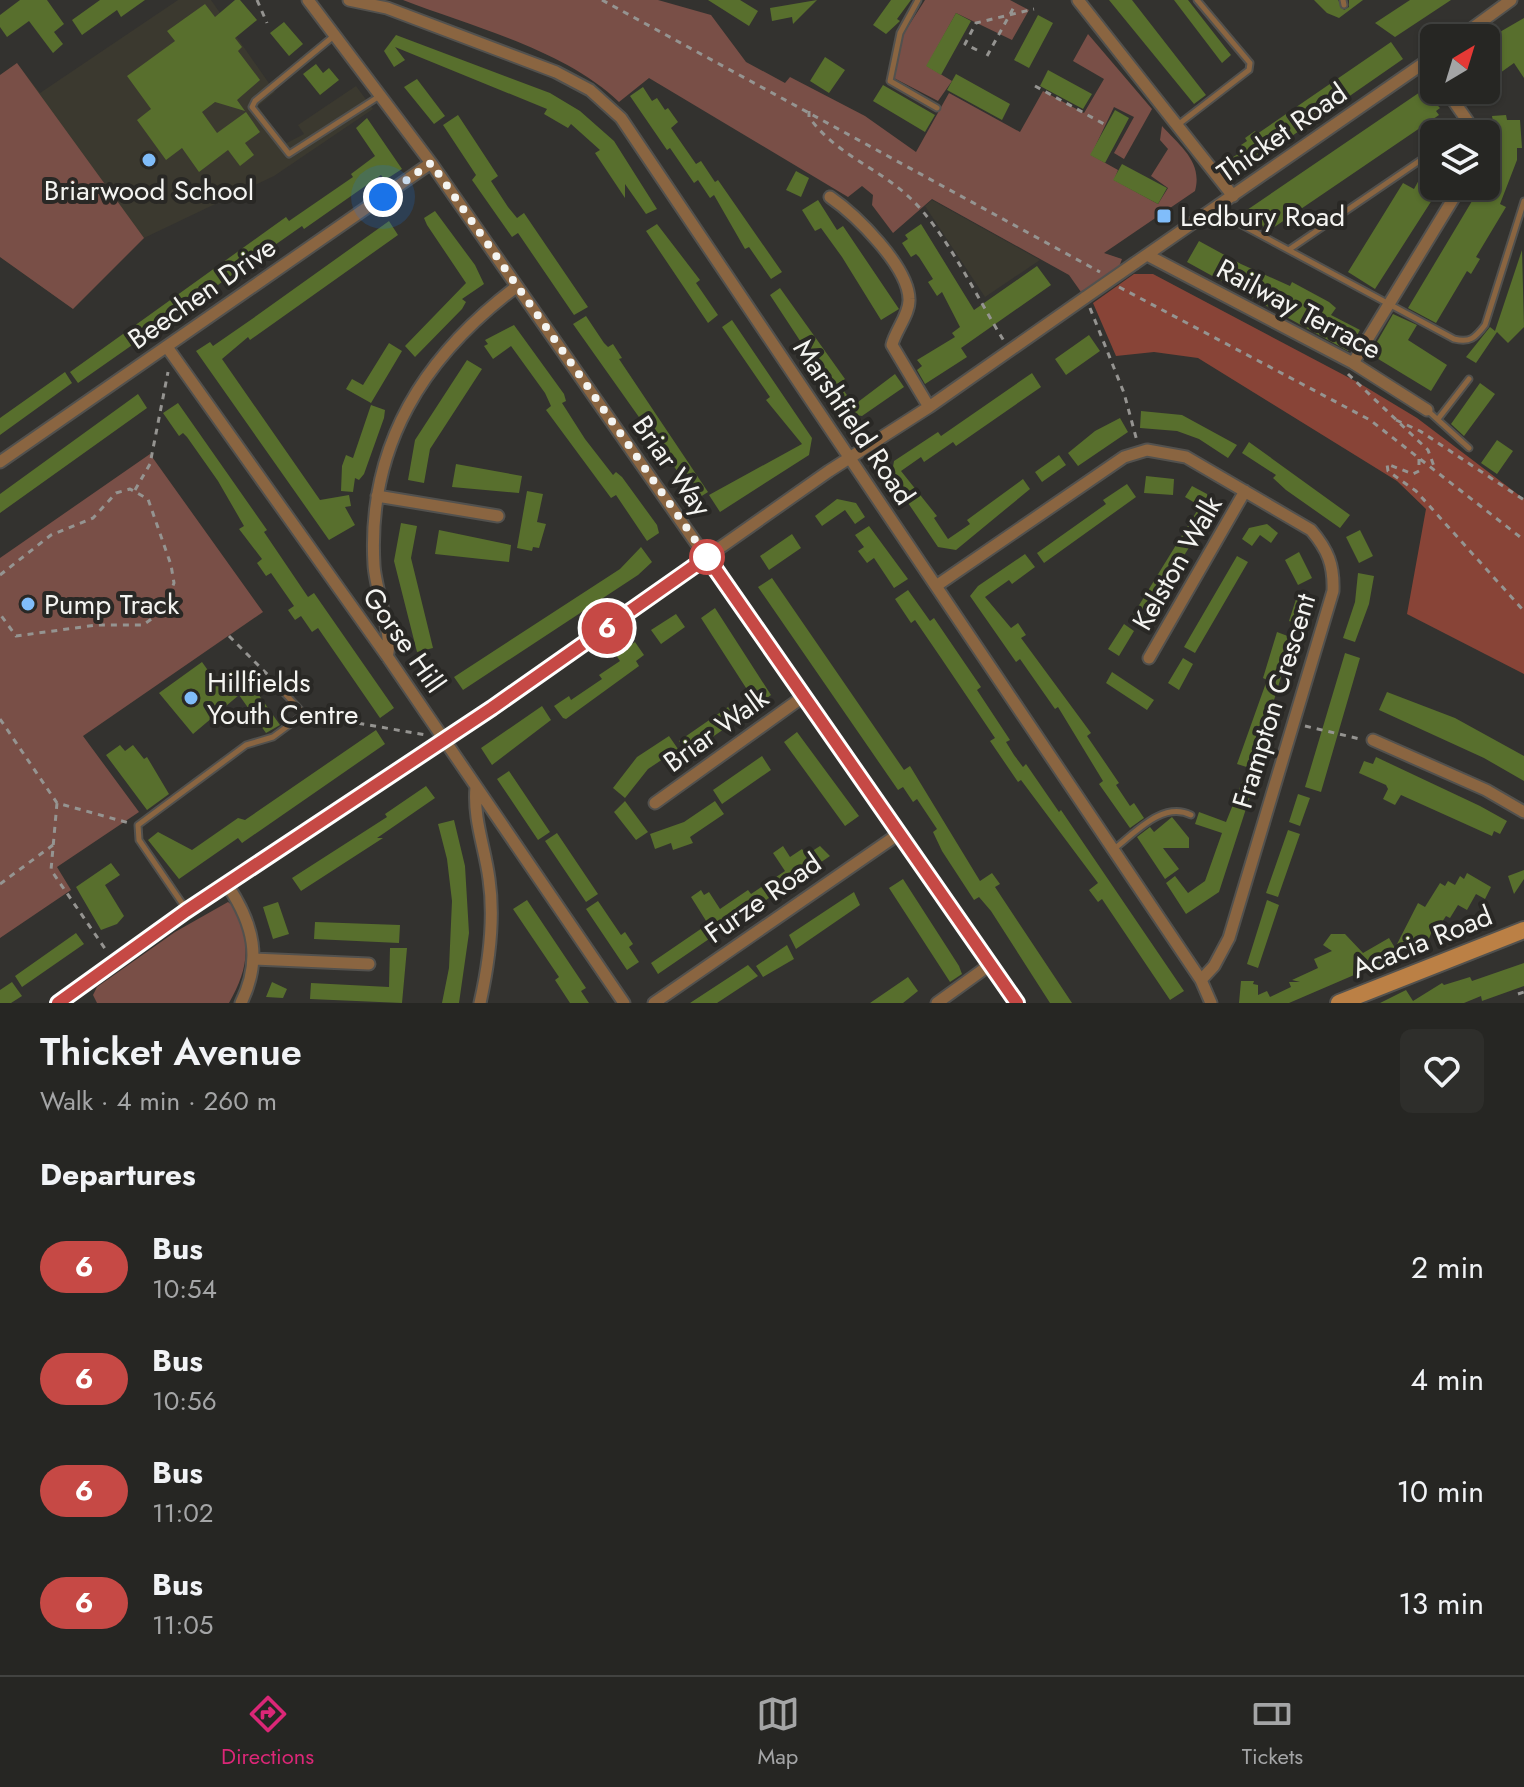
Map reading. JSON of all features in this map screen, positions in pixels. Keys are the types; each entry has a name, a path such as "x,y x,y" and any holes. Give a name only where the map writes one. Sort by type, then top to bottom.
{"street":[{"name":"Briar Way","path":"308,0 382,94 431,163 1017,1003"},
{"name":"Marshfield Road","path":"349,0 387,8 556,72 590,90 621,118 1201,980 1211,1003"},
{"path":"1078,0 1233,196"},
{"path":"1478,24 1511,0"},
{"name":"Thicket Road","path":"58,1003 113,961 228,886 850,458 1011,351 1420,66"},
{"name":"Beechen Drive","path":"0,462 169,351 431,163"},
{"path":"830,197 873,233 905,284 907,309 892,345 929,407"},
{"path":"1353,363 1452,200"},
{"name":"Railway Terrace","path":"1152,252 1353,363 1427,410"},
{"path":"387,656 390,649 374,568 377,496 398,425 421,382 448,346 479,315 516,287"},
{"name":"Gorse Hill","path":"169,351 387,656 624,1003"},
{"name":"Frampton Crescent","path":"1140,452 1165,451 1186,457 1311,530 1326,548 1334,570 1333,591 1229,938 1214,966 1201,980"},
{"path":"936,586 1124,457 1140,452"},
{"name":"Kelston Walk","path":"1149,658 1245,491"},
{"path":"377,496 498,516"},
{"name":"Briar Walk","path":"655,803 804,696"},
{"path":"1373,740 1486,790 1524,812"},
{"path":"476,787 476,813 491,894 489,953 480,1003"},
{"name":"Furze Road","path":"654,1003 900,833"},
{"path":"228,886 252,931 252,976 241,1003"},
{"name":"Acacia Road","path":"1349,1001 1524,930"},
{"path":"254,959 369,964"},
{"path":"937,1003 991,964"},
{"path":"77,990 84,1001"}],"lane":[{"path":"918,0 900,33 890,81 937,108"},
{"path":"1179,124 1249,70 1250,63 1197,0"},
{"path":"336,34 252,105 282,150 293,153 382,94"},
{"path":"1290,249 1420,161"},
{"path":"1213,209 1454,339 1465,341 1475,338 1485,325 1497,295 1524,201"},
{"path":"1438,419 1469,379"},
{"path":"1427,410 1469,448"},
{"path":"186,911 139,840 138,825 246,745 273,737 304,714 274,682"},
{"path":"1113,849 1166,810 1181,810 1191,815"}],"path":[{"path":"257,0 267,23"},
{"path":"602,0 1102,274"},
{"path":"987,56 1015,5"},
{"path":"977,50 965,44 976,23 1034,9"},
{"path":"1035,86 1104,124"},
{"path":"809,111 809,117 830,143 908,195 926,214 1011,351"},
{"path":"1112,281 1370,420 1524,540"},
{"path":"1086,297 1124,393 1140,452"},
{"path":"135,490 150,464 169,351"},
{"path":"1353,363 1347,376 1428,450 1435,470"},
{"path":"1396,420 1420,431 1524,500"},
{"path":"1418,456 1422,465 1413,474 1387,464 1388,471 1416,491 1524,611"},
{"path":"0,575 51,535 93,518 116,493 125,489 135,490 153,507 171,565 172,591 157,618 131,627 97,625 16,636 0,614"},
{"path":"229,636 274,682"},
{"path":"304,714 443,738"},
{"path":"0,719 57,803 51,870 113,961"},
{"path":"1293,723 1373,740"},
{"path":"57,803 138,825"},
{"path":"0,884 53,845"},
{"path":"1518,994 1524,992"}],"shaded area":[{"name":"Briarwood School","path":"178,0 211,0 275,92 258,106 285,144 304,134 298,125 356,86 373,109 274,176 144,238 73,309 0,257 0,75 17,63 40,93"},
{"path":"403,0 658,0 711,15 746,62 785,83 790,77 865,116 916,152 949,93 1020,132 1043,91 1084,113 1104,79 1073,61 1088,34 1152,109 1124,159 1114,153 1134,117 1114,107 1091,155 1118,170 1114,180 1158,204 1168,188 1151,176 1168,149 1160,140 1162,126 1193,163 1197,181 1195,191 1104,253 1122,259 1119,267 1081,292 1069,275 932,199 893,233 872,205 873,195 862,186 848,197 649,78 619,102 597,84 545,54"},
{"path":"925,0 1010,0 1029,10 1012,40 956,13 927,66 952,81 938,101 892,77 904,33"},
{"path":"17,63 144,238 73,309 0,257 0,75"},
{"path":"932,200 1040,260 985,297 925,206"},
{"path":"1134,274 1153,274 1359,383 1417,418 1524,499 1524,674 1407,614 1426,509 1397,481 1198,358 1154,352 1116,356 1093,303"},
{"path":"150,454 263,612 83,736 139,812 57,867 71,890 0,938 0,558"},
{"path":"228,902 239,918 246,955 239,983 229,1003 97,1003 93,995 97,987 175,932"}],"building":[{"path":"20,0 47,0 64,24 54,32 63,44 53,53 29,21 7,37 0,27 0,15"},
{"path":"100,0 145,0 121,17 117,10 82,35 72,20"},
{"path":"235,0 240,0 257,20 235,38 242,47 238,51 260,80 237,100 245,111 215,102 202,112 217,133 246,112 260,132 245,143 254,155 240,166 228,150 199,172 182,148 166,160 137,120 151,109 127,76 175,41 167,31 205,4 215,17"},
{"path":"708,0 740,0 758,11 749,26"},
{"path":"817,0 793,24 792,17 772,21 770,8"},
{"path":"891,0 911,0 897,19 900,21 886,34 873,25"},
{"path":"1109,0 1132,0 1206,95 1194,104"},
{"path":"1174,0 1188,0 1231,55 1222,63"},
{"path":"1314,0 1338,0 1344,10 1349,7 1349,0 1363,0 1339,18 1327,13"},
{"path":"1410,0 1451,0 1395,37 1375,23"},
{"path":"956,13 971,21 941,75 926,66"},
{"path":"1038,15 1053,23 1029,68 1014,60"},
{"path":"1524,18 1524,78 1514,63 1500,73 1500,32"},
{"path":"284,22 303,44 289,56 270,33"},
{"path":"396,35 550,93 580,111 614,141 657,209 646,214 625,184 625,198 595,153 600,150 571,124 568,128 544,114 547,109 395,47 405,60 394,67 384,51"},
{"path":"1391,42 1403,59 1233,177 1224,163 1244,150 1241,145 1247,141 1245,138 1255,131 1257,134"},
{"path":"825,57 845,70 829,93 810,81"},
{"path":"316,64 323,73 329,68 339,80 320,95 303,74"},
{"path":"1048,70 1092,94 1083,109 1040,86"},
{"path":"956,74 1010,104 1002,120 947,90"},
{"path":"417,79 445,116 434,124 404,87"},
{"path":"883,85 935,115 925,132 873,101"},
{"path":"643,87 652,101 657,98 665,110 668,108 678,122 671,128 696,164 701,161 715,182 718,180 782,272 771,279 749,247 745,249 714,195 710,198 698,180 694,183 670,148 667,150 630,96"},
{"path":"1420,92 1420,104 1436,104 1440,108 1436,111 1439,115 1432,120 1420,120 1420,128 1267,232 1262,225 1259,227 1247,210"},
{"path":"1115,110 1129,118 1105,163 1090,155"},
{"path":"458,115 498,176 491,181 508,207 517,218 524,213 588,307 574,315 518,233 512,237 472,180 476,175 443,125"},
{"path":"1506,115 1507,120 1520,120 1522,148 1517,148 1517,160 1500,204 1506,207 1476,257 1480,259 1471,274 1467,271 1436,323 1408,308 1473,200 1500,200 1500,120 1493,120 1492,116"},
{"path":"367,118 402,169 385,180 381,175 304,229 302,226 78,383 70,372 286,217 289,221 353,177 351,174 375,156 356,128"},
{"path":"1122,164 1167,188 1158,204 1113,180"},
{"path":"796,171 809,178 801,197 786,190"},
{"path":"1420,178 1420,200 1432,200 1375,289 1348,272 1403,183 1414,189"},
{"path":"818,200 837,230 843,226 899,309 881,320 842,257 821,228 815,231 802,210"},
{"path":"435,211 475,265 484,284 462,299 466,302 462,309 415,357 405,346 466,283 427,225 424,218"},
{"path":"389,221 398,235 250,340 248,337 222,359 320,500 349,495 351,506 345,507 355,525 329,540 196,351 210,342 213,346"},
{"path":"657,224 700,280 696,283 718,315 708,323 646,231"},
{"path":"921,224 974,310 1037,266 1051,285 961,348 967,357 925,384 917,370 922,366 917,360 955,337 952,333 960,327 942,292 937,296 928,282 933,279 919,257 916,254 911,257 902,243 908,239 905,235"},
{"path":"1199,241 1241,264 1290,286 1292,282 1329,302 1336,308 1331,315 1360,330 1348,351 1187,262"},
{"path":"1522,250 1524,327 1508,343 1497,332 1476,363 1466,357 1490,327 1495,331"},
{"path":"780,288 845,379 831,388 770,295"},
{"path":"1393,314 1417,325 1408,340 1447,365 1431,391 1370,354"},
{"path":"586,316 604,343 608,347 613,344 622,358 619,359 708,492 697,499 573,324"},
{"path":"732,320 812,438 809,455 720,512 709,495 802,444 766,400 770,397 722,327"},
{"path":"514,325 564,394 566,401 562,403 585,439 613,475 616,472 622,477 657,525 659,533 647,541 616,495 611,498 546,410 551,406 545,393 511,346 493,359 484,346 488,344 485,340"},
{"path":"1089,335 1100,351 1066,375 1055,359"},
{"path":"389,343 402,351 371,403 346,389 352,379 363,385"},
{"path":"467,360 482,369 430,449 424,483 408,480 415,440"},
{"path":"65,372 72,383 0,435 0,418"},
{"path":"1032,373 1041,387 956,446 953,442 924,462 921,457 901,471 937,516 934,518 948,539 970,524 967,520 1023,479 1030,489 956,550 938,547 891,478 894,461 938,432 941,436"},
{"path":"895,374 904,387 862,416 844,413 834,398 844,391 854,405"},
{"path":"1480,383 1495,394 1464,436 1451,424"},
{"path":"138,394 147,408 0,513 0,494"},
{"path":"178,403 267,530 264,532 308,597 314,593 394,708 380,718 318,628 312,632 301,616 295,620 288,610 294,606 271,573 266,576 257,563 262,559 239,529 244,526 218,481 187,437 183,433 179,436 163,413"},
{"path":"371,405 385,410 384,418 364,474 359,480 355,478 353,492 341,491 342,466 346,455 353,458"},
{"path":"1141,411 1182,415 1237,445 1228,458 1199,439 1177,431 1140,428"},
{"path":"1120,418 1128,432 1078,466 1068,453 1095,431"},
{"path":"1497,440 1513,451 1497,474 1481,463"},
{"path":"1249,442 1350,515 1340,528 1286,490 1273,478 1276,475 1242,453"},
{"path":"1059,455 1066,465 1042,482 1035,472"},
{"path":"456,464 522,476 519,493 452,487"},
{"path":"1146,476 1174,479 1173,495 1144,493"},
{"path":"1127,484 1136,497 1044,563 1037,553 1106,504 1103,500"},
{"path":"1192,486 1207,494 1211,512 1143,622 1133,615 1200,506 1185,497"},
{"path":"527,491 543,494 537,522 546,524 539,548 533,547 532,551 517,548"},
{"path":"837,499 856,503 865,517 855,524 845,510 822,526 815,516"},
{"path":"401,523 417,526 411,558 433,648 417,652 394,561"},
{"path":"1267,524 1278,533 1271,543 1260,535 1252,546 1242,539 1249,528"},
{"path":"869,526 908,579 894,588 874,558 867,563 858,551 864,547 855,535"},
{"path":"439,530 511,545 509,562 435,554"},
{"path":"1360,530 1373,556 1359,563 1346,537"},
{"path":"792,534 801,548 769,570 760,556"},
{"path":"641,547 652,562 638,575 463,690 454,677 620,569"},
{"path":"1299,552 1312,578 1298,585 1285,560"},
{"path":"1025,554 1035,567 1012,584 1009,580 985,597 1011,628 1018,623 1026,635 1021,638 1091,733 1087,736 1119,783 1116,785 1130,806 1134,803 1144,818 1130,828 1099,784 1103,781 1058,707 1055,709 1020,659 1016,662 970,596 978,586"},
{"path":"1237,556 1248,562 1195,653 1184,647"},
{"path":"1358,573 1374,576 1369,604 1355,642 1343,638 1355,602"},
{"path":"772,578 904,770 910,766 980,881 992,873 1000,884 995,887 1072,1003 1050,1003 991,911 979,897 974,900 942,851 933,832 937,829 917,799 913,802 903,787 898,790 758,587"},
{"path":"908,590 930,621 934,618 981,687 977,690 1010,740 1006,742 1014,755 1023,767 1026,764 1059,812 1061,810 1184,991 1170,1000 1102,899 1098,902 1089,890 1098,883 1021,780 1018,782 990,741 995,738 915,620 911,623 895,599"},
{"path":"1298,593 1310,597 1300,625 1289,621"},
{"path":"715,608 771,695 757,705 701,618"},
{"path":"676,614 685,627 661,644 651,630"},
{"path":"1124,624 1134,631 1119,656 1108,649"},
{"path":"1277,632 1293,638 1253,769 1237,764 1267,680 1263,678"},
{"path":"635,642 644,655 636,661 639,666 566,719 563,718 554,706 569,696 571,700 602,679 599,675 620,661 616,655"},
{"path":"1345,653 1360,658 1321,792 1305,787"},
{"path":"1183,658 1193,664 1179,690 1168,683"},
{"name":"Hillfields Youth Centre","path":"202,662 217,683 239,667 280,725 266,733 239,695 193,734 159,693"},
{"path":"1112,672 1154,700 1147,710 1106,683"},
{"path":"1387,692 1455,718 1524,756 1524,781 1484,758 1379,710"},
{"path":"542,706 551,720 492,765 481,748"},
{"path":"728,707 737,720 688,754 679,741"},
{"path":"376,730 385,744 242,843 238,838 179,879 148,840 158,832 192,850 238,818 245,820"},
{"path":"797,732 859,816 845,826 784,742"},
{"path":"669,736 678,749 648,769 625,798 613,788 637,757"},
{"path":"120,745 125,751 133,745 144,759 147,757 169,794 147,810 106,755"},
{"path":"762,756 771,770 722,804 713,790"},
{"path":"1376,757 1507,821 1500,834 1494,831 1492,836 1401,795 1395,805 1383,799 1388,789 1386,785 1359,773 1364,761 1373,764"},
{"path":"509,771 550,832 538,840 497,779"},
{"path":"1244,777 1255,781 1219,892 1186,914 1166,883 1175,876 1188,893 1205,881 1222,833 1195,824 1199,812 1226,822"},
{"path":"426,786 435,798 377,838 383,838 301,891 292,878 387,817 385,814"},
{"path":"1298,794 1310,798 1300,826 1289,822"},
{"path":"625,801 648,832 636,840 614,812"},
{"path":"715,801 724,814 690,837 693,843 673,850 671,843 655,849 650,834 684,822"},
{"path":"1172,817 1189,838 1189,848 1163,848 1179,869 1165,879 1137,837 1150,827 1154,832"},
{"path":"454,820 465,866 469,933 459,1003 442,1003 449,968 452,901 447,859 438,824"},
{"path":"1288,830 1300,834 1278,897 1266,893"},
{"path":"557,833 598,894 586,902 545,841"},
{"path":"783,846 790,857 802,849 806,855 820,846 830,856 658,974 651,963 708,924 691,897 701,890 704,895 709,892 720,909 748,890 751,894 785,871 773,853"},
{"path":"111,863 120,875 105,885 124,916 117,924 101,930 76,887"},
{"path":"1524,870 1524,879 1514,894 1508,876"},
{"path":"1467,873 1491,887 1485,899 1476,894 1467,910 1458,905 1450,918 1446,916 1436,931 1433,929 1425,948 1416,945 1389,960 1289,1003 1239,1003 1241,981 1254,981 1253,984 1258,985 1258,995 1267,991 1270,997 1291,987 1289,982 1300,982 1292,980 1318,968 1314,959 1332,951 1323,945 1331,934 1345,934 1363,953 1389,938 1395,948 1418,903 1425,907 1440,883 1445,886 1448,881 1455,885 1460,876 1464,879"},
{"path":"903,879 959,966 962,974 950,982 889,888"},
{"path":"854,892 860,905 796,949 789,935"},
{"path":"527,900 586,988 581,991 589,1003 570,1003 555,980 559,977 513,909"},
{"path":"1267,900 1279,905 1258,968 1247,964"},
{"path":"598,901 621,935 625,932 633,944 629,947 639,962 627,970 586,909"},
{"path":"278,902 289,934 273,939 263,907"},
{"path":"315,922 400,925 399,943 314,939"},
{"path":"76,933 84,944 22,987 15,976"},
{"path":"787,945 794,959 763,977 756,966"},
{"path":"390,948 407,948 402,1003 310,999 311,983 389,987"},
{"path":"1524,963 1524,986 1482,1001 1481,996 1464,1003 1380,1003 1406,990 1413,1001 1442,983 1470,977 1472,981"},
{"path":"748,965 758,976 717,1003 690,1003"},
{"path":"908,977 918,991 903,1003 870,1003"},
{"path":"12,982 22,996 11,1003 0,1003 0,990"},
{"path":"272,982 287,989 283,998 266,997"}],"bus line":[{"name":"6","path":"58,1003 113,961 492,708 707,557 1017,1003"}],"place":[{"name":"Briarwood School","path":"149,160"},
{"name":"Ledbury Road","path":"1164,216"},
{"name":"Pump Track","path":"28,604"},
{"name":"Hillfields Youth Centre","path":"191,698"}],"route":[{"path":"383,197 431,163 707,557"}]}
